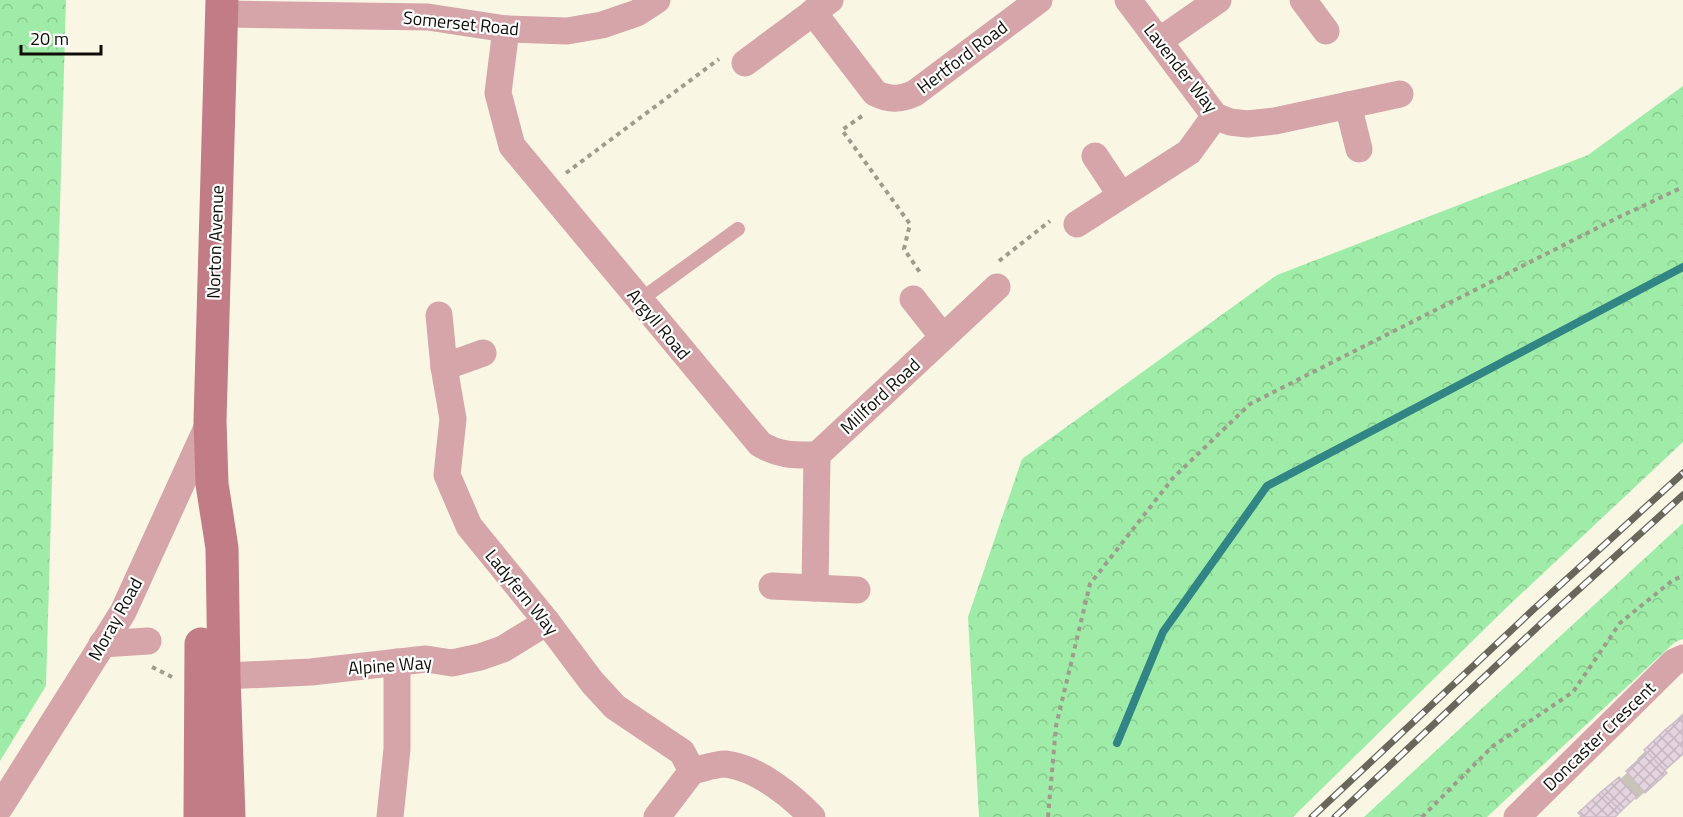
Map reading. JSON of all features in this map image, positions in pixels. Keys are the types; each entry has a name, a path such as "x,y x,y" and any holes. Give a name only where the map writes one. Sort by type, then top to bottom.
{"street":[{"name":"Somerset Road","path":"222,7 429,8 506,29 567,31 602,25 637,13 657,0"},
{"name":"Hertford Road","path":"885,98 902,99 915,93 1039,0"},
{"name":"Lavender Way","path":"1128,0 1215,116 1230,122 1247,124 1275,121 1400,94"},
{"path":"1159,41 1218,0"},
{"path":"1303,0 1326,31"},
{"path":"746,63 822,6 867,85 875,93 885,98"},
{"name":"Norton Avenue","path":"200,817 222,548 212,484 210,421 222,7"},
{"name":"Argyll Road","path":"506,29 498,93 512,146 760,444 774,452 791,455 817,454"},
{"path":"1348,105 1359,149"},
{"path":"1077,224 1189,152 1215,116"},
{"path":"1095,156 1121,195"},
{"name":"Millford Road","path":"817,454 997,287"},
{"path":"913,299 943,338"},
{"name":"Ladyfern Way","path":"439,315 444,367 453,419 447,475 469,526 547,622 592,682 615,707 682,752 692,771"},
{"path":"444,367 483,353"},
{"name":"Moray Road","path":"0,807 123,612 210,421"},
{"path":"815,588 817,454"},
{"path":"772,586 857,590"},
{"name":"Alpine Way","path":"212,677 310,672 426,659 452,663 503,649 547,622"},
{"path":"102,644 146,653"},
{"name":"Doncaster Crescent","path":"1517,817 1674,662 1683,658"},
{"path":"390,817 397,749 397,662"},
{"name":"Norton Avenue","path":"212,677 229,817"},
{"path":"657,817 692,771 723,764 755,772 801,806 812,817"}],"lane":[{"path":"640,300 738,228"}],"path":[{"path":"546,188 733,49 746,63"},
{"path":"885,98 842,130 909,224 904,249 930,287 913,299"},
{"path":"1048,817 1056,726 1090,584 1173,478 1250,404 1617,218 1683,187"},
{"path":"997,287 985,272 1062,212 1077,224"},
{"path":"1422,817 1493,746 1574,692 1620,623 1673,580 1683,576"},
{"path":"146,653 180,682 212,677"}],"green space":[{"path":"0,0 66,0 46,686 0,761"},
{"path":"1683,86 1683,442 1504,610 1293,817 979,817 968,617 1022,459 1277,275 1588,155"},
{"path":"1683,523 1683,639 1675,642 1487,817 1364,817"}],"building":[{"path":"1683,715 1683,748 1665,730"},
{"path":"1665,730 1683,748 1683,754 1665,770 1644,750"},
{"path":"1647,752 1667,773 1645,793 1626,771"},
{"path":"1619,777 1637,796 1621,811 1601,792"},
{"path":"1601,792 1621,811 1615,817 1583,817 1578,813"}],"waterway":[{"path":"1117,743 1163,632 1267,486 1683,267"}],"railway":[{"path":"1312,817 1683,473"},
{"path":"1335,817 1545,620 1683,495"}]}
